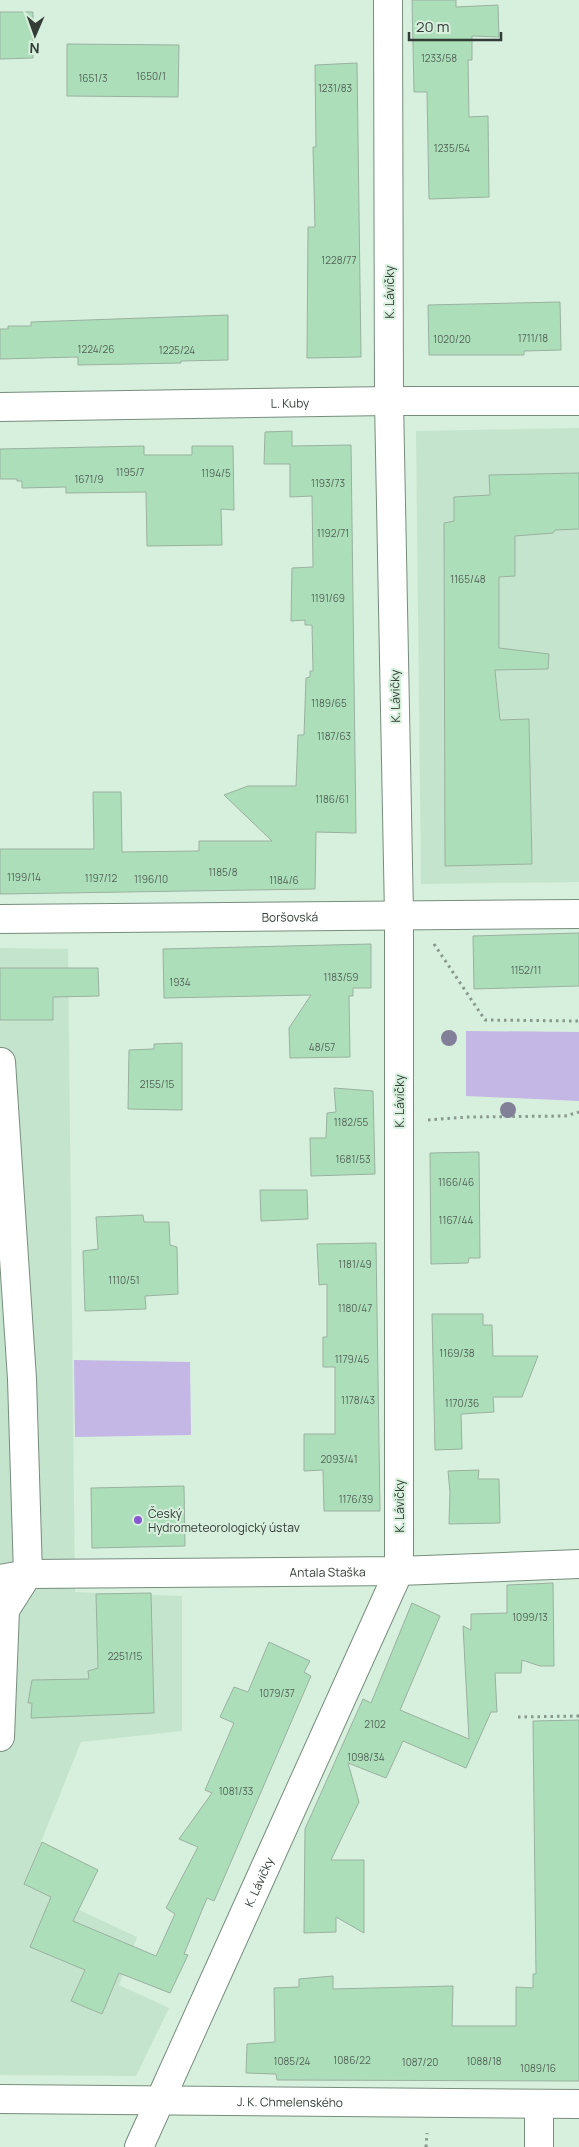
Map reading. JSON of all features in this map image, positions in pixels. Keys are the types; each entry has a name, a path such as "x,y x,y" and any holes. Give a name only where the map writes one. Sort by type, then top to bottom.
{"street":[{"name":"K. Lávičky","path":"139,2147 399,1571 399,1122 409,915 389,401 388,0"},
{"name":"L. Kuby","path":"0,407 389,401 579,401"},
{"name":"Boršovská","path":"0,919 579,914"},
{"path":"0,1737 5,1610 28,1574 11,1366 1,1062"},
{"name":"Antala Staška","path":"0,1579 28,1574 399,1571 579,1564"},
{"name":"J. K. Chmelenského","path":"0,2099 579,2104"},
{"path":"539,2104 539,2147"}],"path":[{"path":"409,915 429,936 485,1020 579,1021"},
{"path":"399,1122 468,1117 565,1116 579,1112"},
{"path":"518,1717 579,1716"}],"shaded area":[{"path":"579,428 579,882 421,884 416,431"},
{"path":"0,948 68,949 75,1592 182,1596 182,1731 81,1742 24,1884 137,1937 119,1985 169,2008 136,2076 0,2075"},
{"path":"466,1031 579,1032 579,1101 466,1096"},
{"path":"74,1360 190,1362 191,1435 75,1437"}],"building":[{"path":"412,0 456,0 456,7 498,5 499,37 472,36 472,60 468,60 469,117 488,116 489,197 429,199 427,92 414,92"},
{"path":"0,12 33,12 33,58 0,59"},
{"path":"67,44 179,45 178,97 67,96"},
{"path":"357,63 361,357 307,358 308,227 315,227 313,147 316,147 315,65"},
{"path":"560,302 561,350 524,351 524,355 429,355 428,305"},
{"path":"228,315 228,360 78,365 78,357 0,359 0,329 8,329 8,326 31,326 31,322"},
{"path":"292,431 292,446 351,445 356,833 316,832 315,889 0,894 0,849 94,849 93,792 121,792 122,852 199,851 199,841 272,841 224,795 248,786 296,786 298,735 304,735 306,678 310,677 310,671 313,671 312,625 305,625 305,620 291,621 292,568 313,567 312,496 290,497 290,464 264,464 265,432"},
{"path":"144,446 144,455 192,455 192,446 233,446 234,510 221,509 222,545 147,546 146,492 66,493 66,487 22,488 22,481 17,481 17,479 0,479 0,449"},
{"path":"579,473 579,529 555,530 553,533 515,536 515,576 499,577 499,648 549,654 548,669 495,670 500,720 529,719 532,864 445,866 444,523 454,521 454,497 490,495 489,475"},
{"path":"579,933 579,986 474,989 473,936"},
{"path":"371,944 371,988 353,988 353,996 349,996 350,1057 290,1058 289,1028 311,995 164,998 163,949"},
{"path":"0,968 98,968 99,996 53,997 53,1020 0,1020"},
{"path":"182,1043 182,1110 128,1109 129,1050 154,1049 154,1044"},
{"path":"334,1088 373,1091 375,1174 311,1176 310,1138 326,1138 327,1113 336,1112"},
{"path":"479,1152 480,1258 469,1258 468,1263 431,1264 430,1153"},
{"path":"260,1190 307,1190 308,1219 261,1221"},
{"path":"143,1215 144,1222 169,1222 170,1245 177,1247 178,1294 145,1296 146,1309 85,1311 83,1251 98,1249 96,1217"},
{"path":"376,1243 380,1511 324,1511 323,1470 304,1471 304,1434 335,1434 335,1367 323,1367 323,1337 327,1337 327,1284 319,1285 317,1244"},
{"path":"432,1314 483,1314 483,1325 492,1325 493,1356 538,1356 522,1397 493,1397 494,1412 461,1414 462,1449 435,1450"},
{"path":"479,1470 478,1479 499,1479 500,1523 449,1524 450,1492 448,1471"},
{"name":"Český Hydrometeorologický ústav","path":"184,1486 185,1546 92,1548 91,1488"},
{"path":"553,1583 554,1666 540,1666 522,1660 521,1673 495,1673 497,1712 491,1712 466,1768 403,1741 386,1778 348,1763 359,1802 331,1860 364,1860 364,1933 336,1917 336,1932 304,1933 305,1829 363,1699 371,1703 412,1603 440,1616 400,1710 469,1739 463,1626 471,1630 471,1614 507,1613 507,1585"},
{"path":"151,1593 154,1713 31,1718 32,1703 28,1703 32,1680 89,1679 88,1671 98,1668 96,1594"},
{"path":"269,1642 310,1661 304,1672 311,1676 214,1901 207,1898 184,1954 188,1955 170,1993 119,1973 102,2014 71,2001 85,1970 30,1947 51,1897 24,1884 42,1842 98,1870 73,1921 156,1956 175,1914 166,1908 198,1847 179,1839 212,1793 205,1790 234,1723 220,1717 234,1687 248,1692"},
{"path":"579,1720 579,2081 277,2080 276,2074 246,2073 247,2044 275,2042 274,1988 299,1987 299,1979 333,1976 333,1989 453,1986 452,2026 516,2026 516,1987 533,1988 533,1974 536,1974 533,1721"}],"place":[{"name":"Český Hydrometeorologický ústav","path":"138,1520"}]}
